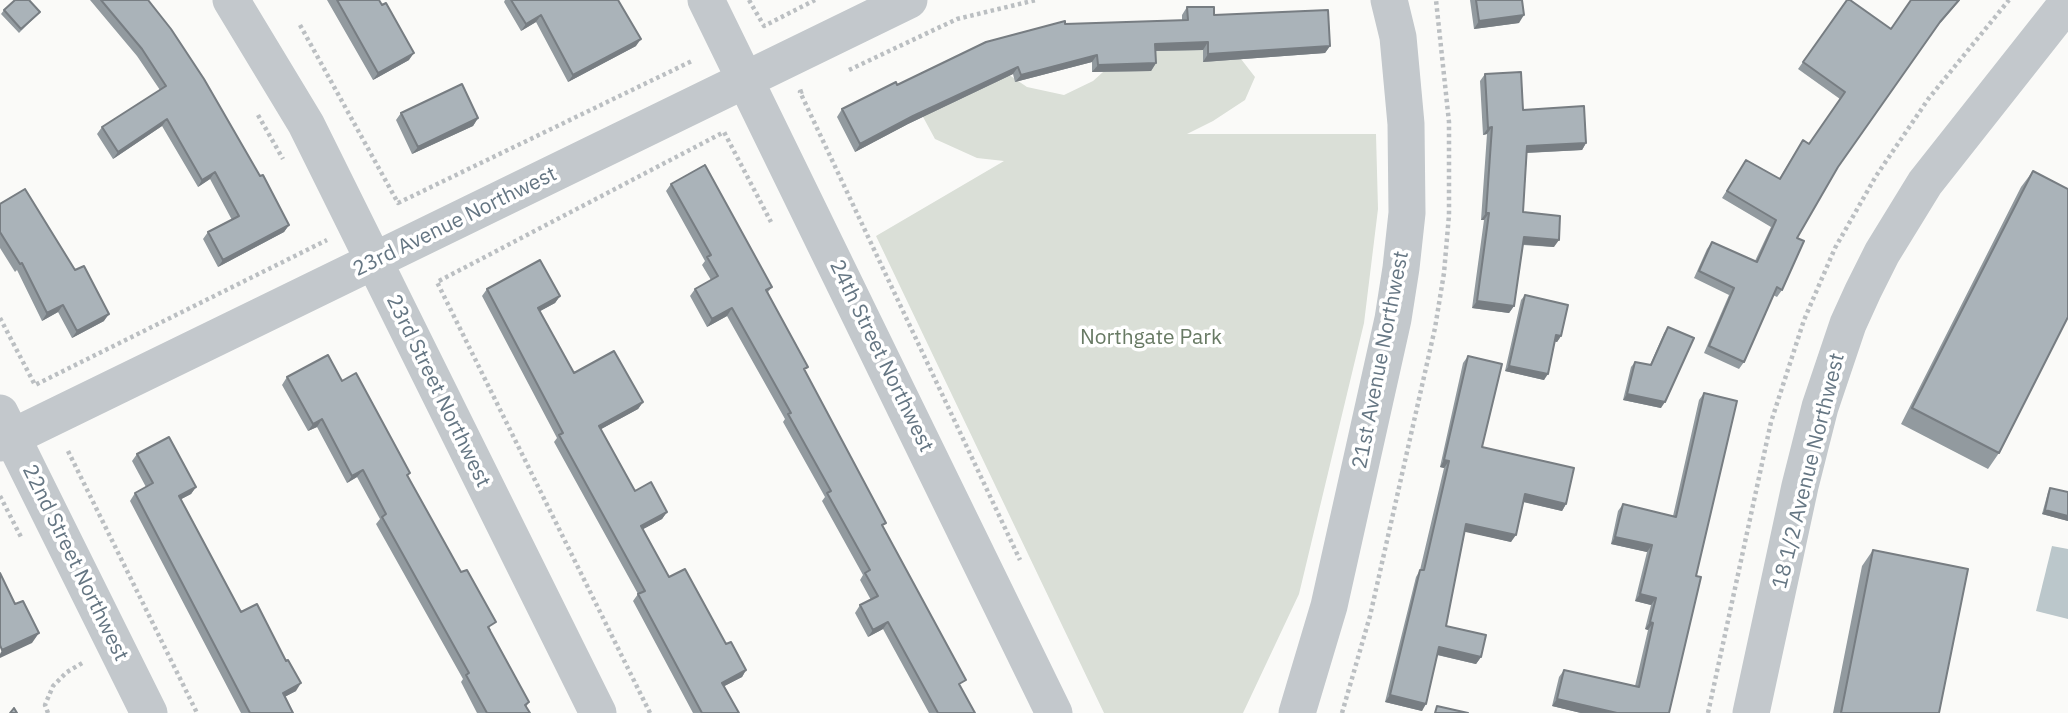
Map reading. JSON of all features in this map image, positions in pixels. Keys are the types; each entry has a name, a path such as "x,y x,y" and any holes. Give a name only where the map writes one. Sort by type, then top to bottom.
{"street":[{"name":"23rd Street Northwest","path":"231,0 306,124 598,713"},
{"name":"24th Street Northwest","path":"706,0 1054,713"},
{"name":"23rd Avenue Northwest","path":"4,431 375,262 909,0"},
{"name":"21st Avenue Northwest","path":"1297,713 1329,606 1402,268 1407,213 1406,124 1398,37 1389,0"},
{"name":"18 1/2 Avenue Northwest","path":"1751,713 1800,486 1820,408 1848,324 1882,253 1925,183 2068,2"},
{"name":"22nd Street Northwest","path":"4,431 149,713"}],"path":[{"path":"749,0 764,26 815,0"},
{"path":"836,75 957,19 1036,0"},
{"path":"300,25 398,203 692,61"},
{"path":"812,87 800,92 1020,561"},
{"path":"256,111 288,169"},
{"path":"650,713 437,282 724,132 771,222"},
{"path":"0,318 35,385 327,240 321,228"},
{"path":"68,451 197,713"},
{"path":"48,713 46,705 53,686 67,672 85,662"}],"green space":[{"name":"Northgate Park","path":"1207,37 1241,59 1255,77 1245,100 1187,134 1376,134 1378,209 1364,323 1299,594 1243,713 1104,713 876,236 1004,161 977,158 935,139 916,104 990,62 1027,87 1064,95 1093,81 1122,55"}],"shaded area":[{"path":"2052,546 2068,549 2068,619 2036,611"}],"building":[{"path":"15,0 29,0 40,12 21,29 4,10"},
{"path":"101,0 148,0 204,79 260,176 263,175 289,225 223,260 208,232 239,216 215,172 202,180 167,119 118,152 102,127 166,86 142,49"},
{"path":"337,0 379,0 382,5 386,3 414,53 378,73"},
{"path":"511,0 618,0 641,39 573,75 541,15 526,24"},
{"path":"1476,0 1522,0 1524,15 1479,21"},
{"path":"1847,0 1891,29 1911,0 1959,0 1940,22 1838,167 1797,238 1804,241 1782,290 1777,287 1744,362 1709,346 1734,288 1699,271 1712,242 1757,262 1776,220 1727,191 1746,160 1780,179 1803,140 1809,144 1845,92 1803,62"},
{"path":"1187,7 1214,7 1214,15 1328,10 1330,46 1208,54 1208,42 1155,44 1156,63 1098,65 1097,55 1021,75 1018,67 860,144 842,109 986,42 1065,21 1065,24 1188,20"},
{"path":"1521,72 1523,110 1584,106 1586,143 1527,146 1523,212 1560,216 1559,240 1524,237 1514,306 1477,301 1489,213 1486,213 1492,127 1488,128 1485,74"},
{"path":"462,84 478,118 418,147 401,113"},
{"path":"705,165 772,287 766,290 808,367 804,369 886,523 882,525 966,680 959,684 975,713 938,713 888,622 873,630 860,605 878,596 865,573 870,570 827,493 831,491 788,414 791,413 732,308 712,319 695,289 718,276 707,257 711,255 671,184"},
{"path":"2033,171 2068,189 2068,317 1999,453 1912,408"},
{"path":"25,189 75,270 84,266 109,314 77,331 63,305 47,313 22,263 20,264 0,232 0,204"},
{"path":"540,260 560,296 538,308 574,373 614,351 643,402 599,426 635,491 651,482 667,512 641,526 669,577 685,569 726,644 731,642 746,670 722,683 739,713 702,713 638,594 645,591 559,435 563,433 487,289"},
{"path":"1525,295 1568,305 1561,336 1556,335 1548,374 1509,366"},
{"path":"1668,327 1694,338 1665,402 1627,394 1635,362 1651,365"},
{"path":"328,355 342,381 356,373 410,473 407,475 461,572 467,570 496,622 488,627 529,702 525,705 530,713 487,713 466,675 469,673 382,517 386,514 363,470 352,476 322,419 313,424 287,377"},
{"path":"1468,356 1502,364 1482,447 1574,468 1566,504 1525,494 1516,535 1466,524 1446,626 1486,635 1481,657 1439,647 1426,704 1390,695 1420,570 1424,570 1449,461 1444,460"},
{"path":"1704,393 1737,401 1696,576 1701,577 1669,713 1617,713 1557,699 1564,670 1639,687 1656,598 1640,594 1652,545 1615,537 1623,504 1676,517"},
{"path":"169,437 196,487 179,496 241,612 257,604 286,661 288,660 301,683 283,693 293,713 250,713 135,493 153,483 137,454"},
{"path":"2050,488 2068,492 2068,516 2045,510"},
{"path":"1873,550 1968,569 1939,713 1841,713"},
{"path":"0,573 15,604 23,601 39,633 2,650 0,645"},
{"path":"1437,706 1468,713 1435,713"}]}
